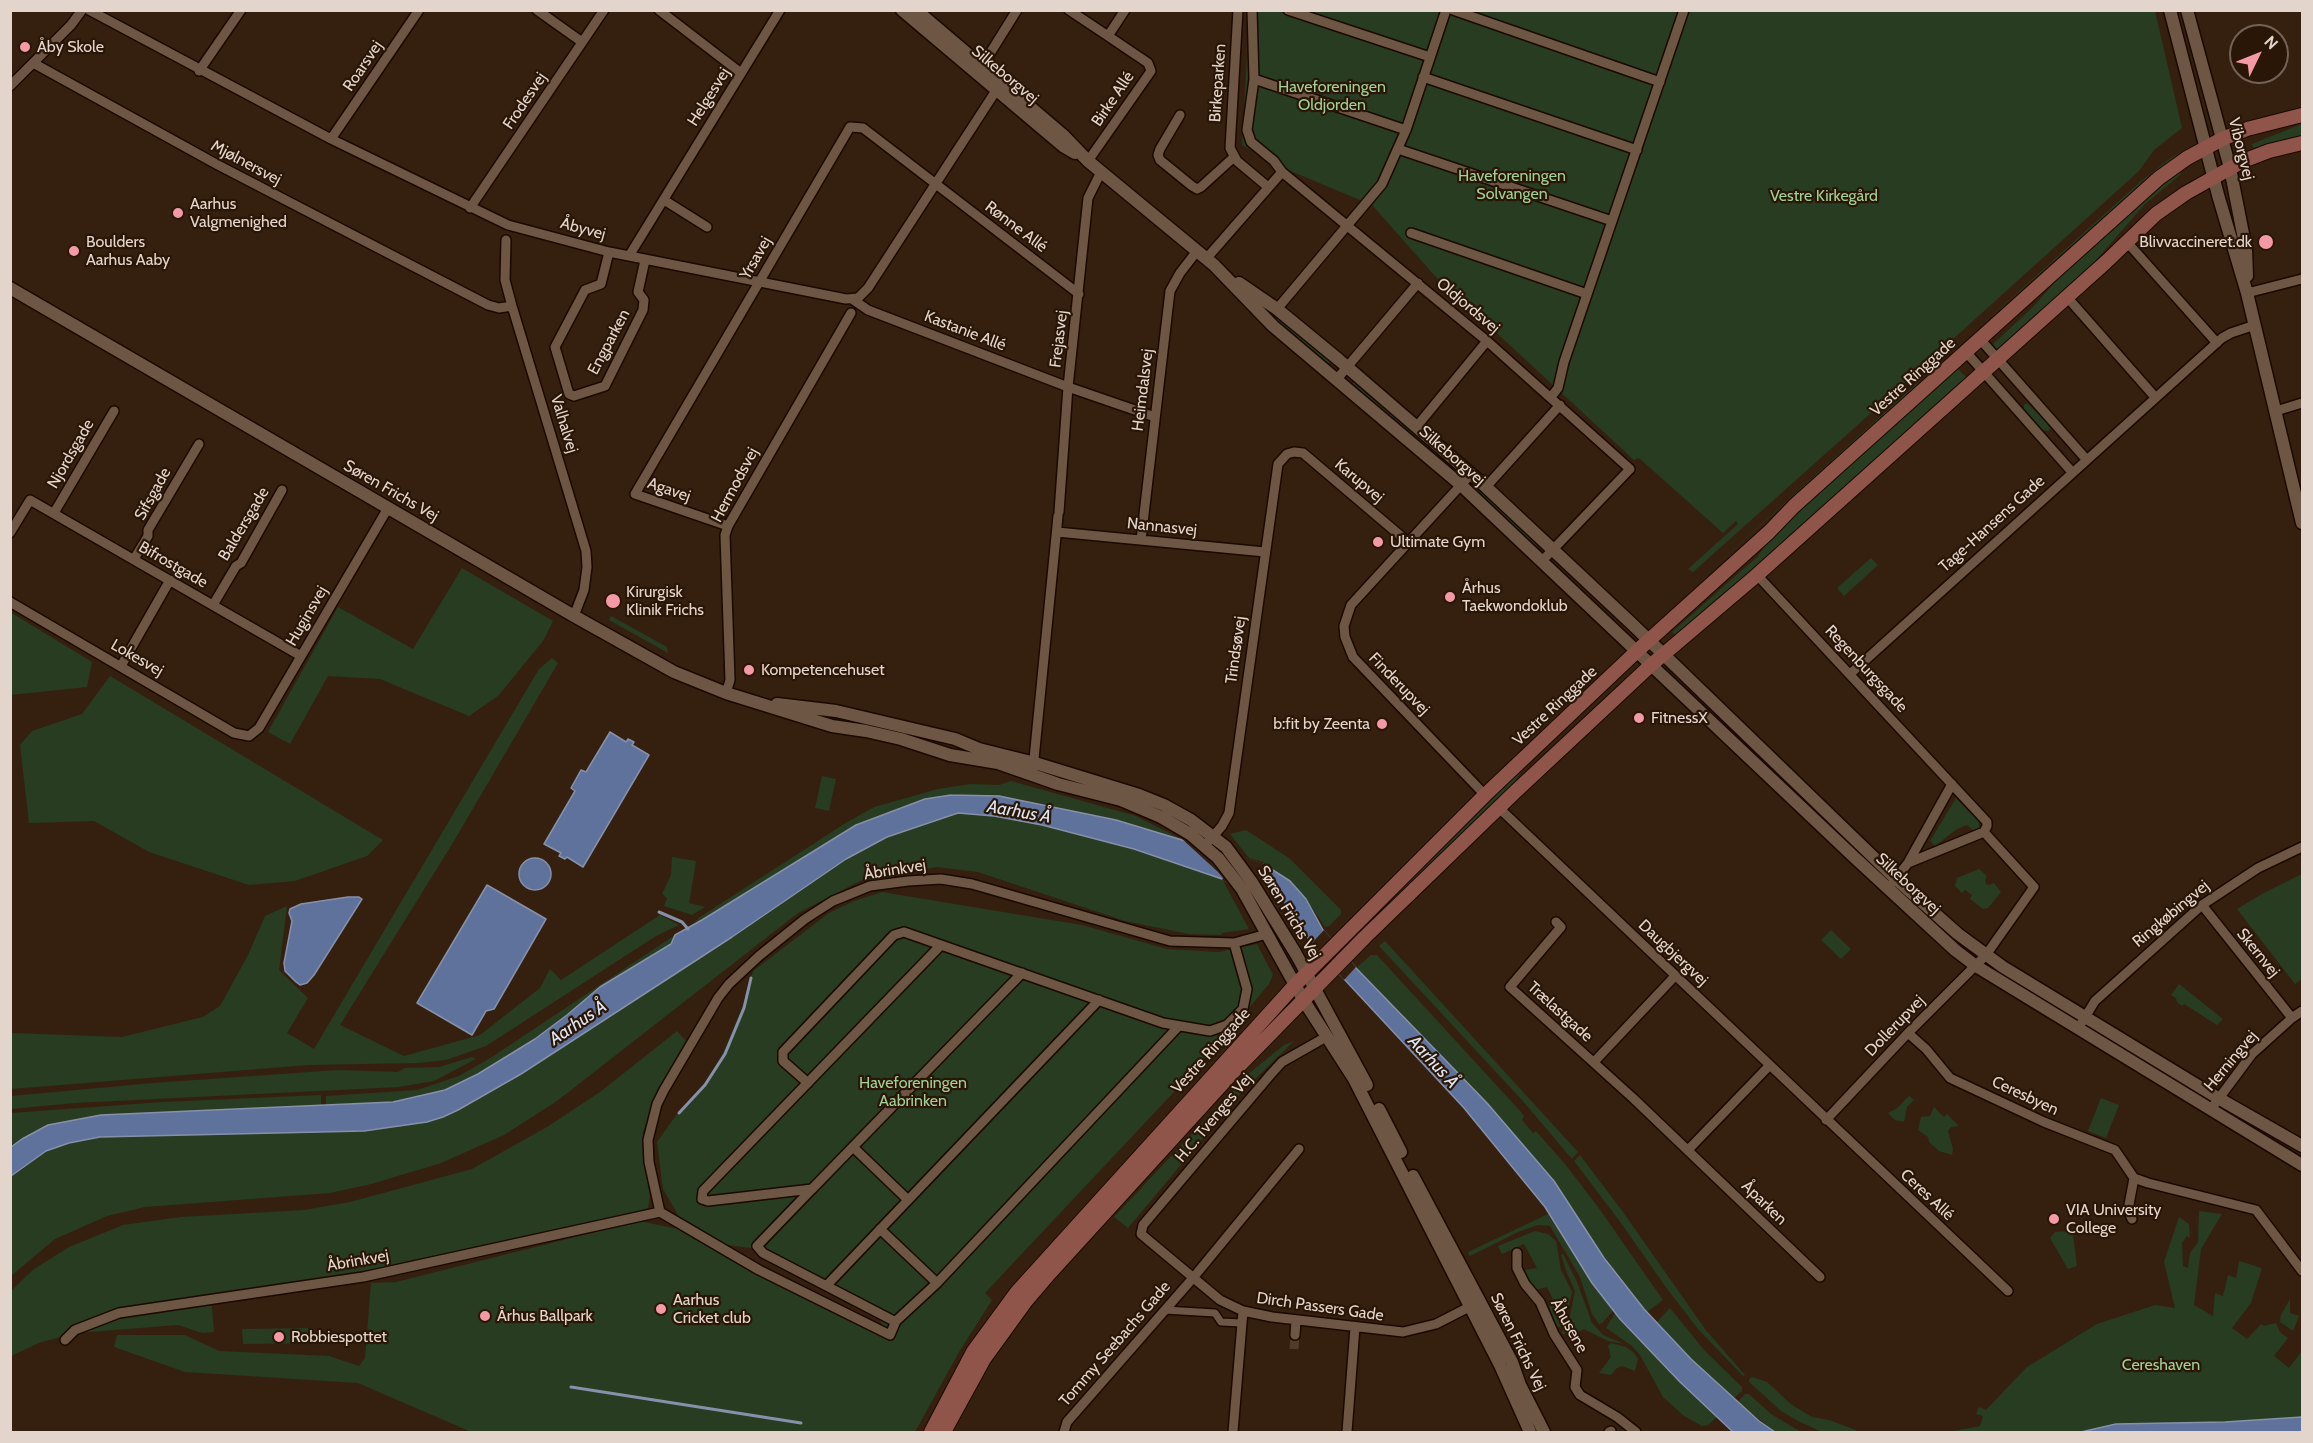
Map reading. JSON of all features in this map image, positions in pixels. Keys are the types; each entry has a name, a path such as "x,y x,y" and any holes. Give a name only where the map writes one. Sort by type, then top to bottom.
{"main road":[{"name":"Vestre Ringgade","path":"944,1432 947,1413 973,1352 1017,1292 1295,984 1485,795 1637,651 1769,532 1794,506 2158,178 2205,147 2222,139 2247,129 2302,115"},
{"name":"Vestre Ringgade","path":"931,1432 1026,1301 1205,1102 1347,956 1499,808 1651,665 1757,575 2067,297 2156,214 2213,177 2258,154 2302,142"}],"street":[{"path":"10,86 71,25 82,10"},
{"name":"Åbyvej","path":"89,10 331,139 508,225 645,260 852,299"},
{"path":"200,71 242,10"},
{"name":"Roarsvej","path":"331,139 419,10"},
{"path":"537,10 582,42"},
{"name":"Frodesvej","path":"470,208 604,10"},
{"path":"659,10 741,73"},
{"name":"Helgesvej","path":"629,256 780,10"},
{"name":"Silkeborgvej","path":"902,10 978,68"},
{"name":"Silkeborgvej","path":"916,10 1063,147 1088,161 1206,259 1277,309 1486,487 1664,654 1976,966 2215,1104 2302,1146"},
{"path":"978,68 1017,10"},
{"name":"Birke Allé","path":"1069,10 1148,63 1150,71 1088,161"},
{"path":"1108,36 1125,10"},
{"name":"Birkeparken","path":"1234,157 1230,148 1230,134 1238,10"},
{"path":"1252,10 1254,79 1406,130"},
{"path":"1288,10 1430,57"},
{"path":"1277,309 1382,184 1406,130 1446,10"},
{"path":"1453,10 1660,82"},
{"path":"1551,397 1558,388 1564,362 1683,11"},
{"name":"Viborgvej","path":"2247,292 2246,249 2230,168 2188,13 2171,15 2213,177 2247,292 2302,523"},
{"name":"Mjølnersvej","path":"34,64 218,165 488,305 499,308 512,306"},
{"path":"1423,77 1636,150"},
{"name":"Oldjordsvej","path":"1254,79 1248,137 1274,161 1282,172 1486,341 1630,469 1553,550"},
{"path":"852,299 858,298 868,288 999,86"},
{"path":"1180,116 1158,155 1160,160 1192,186 1197,189 1201,187 1234,157 1268,187"},
{"name":"Yrsavej","path":"635,494 850,127 863,128 935,183"},
{"path":"1398,149 1612,221"},
{"name":"Frejasvej","path":"1034,768 1057,532 1068,387 1089,198 1094,182 1101,172"},
{"path":"1206,259 1282,172"},
{"name":"Rønne Allé","path":"935,183 1079,294"},
{"path":"664,200 707,226"},
{"path":"1411,233 1587,294"},
{"name":"Valhalvej","path":"506,240 505,280 586,550 587,567 584,590 574,616"},
{"path":"2126,241 2217,343"},
{"name":"Engparken","path":"609,252 601,284 585,290 555,347 569,394 574,396 604,386 615,366 643,310 644,300 638,292 645,260"},
{"name":"Silkeborgvej","path":"1206,259 1273,326 1461,485 1651,665 1892,883 1986,955 2086,1016 2302,1165"},
{"name":"Heimdalsvej","path":"1141,540 1170,291 1180,273 1206,259"},
{"path":"2247,292 2302,279"},
{"path":"1337,380 1418,284"},
{"name":"Søren Frichs Vej","path":"10,288 657,664 726,693 832,726 902,739 950,754 1034,768 1150,799 1177,812 1214,836 1232,854 1262,899 1306,973 1363,1078 1475,1304 1530,1432"},
{"path":"2067,297 2155,397"},
{"name":"Kastanie Allé","path":"852,299 868,310 1068,387 1155,417"},
{"name":"Hermodsvej","path":"726,693 730,680 725,535 728,526 851,313"},
{"name":"Tage-Hansens Gade","path":"1850,674 2217,343 2231,333 2255,325"},
{"path":"1980,339 2086,459"},
{"name":"Silkeborgvej","path":"1417,426 1486,341"},
{"path":"1966,352 2072,472"},
{"path":"2276,411 2302,404"},
{"name":"Silkeborgvej","path":"1486,487 1560,405"},
{"name":"Njordsgade","path":"54,513 114,411"},
{"name":"Sifsgade","path":"134,559 148,536 148,530 199,444"},
{"name":"Karupvej","path":"1287,454 1303,453 1409,543"},
{"name":"Trindsøvej","path":"1205,846 1229,813 1275,475 1278,464 1287,454"},
{"name":"Finderupvej","path":"1471,474 1351,605 1344,626 1347,648 1353,657 1485,795"},
{"name":"Baldersgade","path":"213,605 236,566 241,563 282,490"},
{"name":"Agavej","path":"635,494 728,526"},
{"name":"Bifrostgade","path":"10,533 30,500 301,656"},
{"name":"Huginsvej","path":"249,736 259,728 388,508"},
{"name":"Nannasvej","path":"1057,532 1264,552"},
{"path":"1542,561 1553,550"},
{"name":"Regenburgsgade","path":"1757,575 1987,822 1984,832"},
{"path":"121,666 170,580"},
{"name":"Lokesvej","path":"10,602 234,733 249,736"},
{"name":"Søren Frichs Vej","path":"1034,768 1067,787 1121,800 1176,825 1205,846 1230,873 1242,889 1304,1001 1354,1078 1475,1304 1512,1362 1544,1432"},
{"path":"1892,883 1908,863 1952,784"},
{"name":"Daugbjergvej","path":"1499,808 1826,1120"},
{"path":"1908,863 1984,832"},
{"name":"Dollerupvej","path":"1826,1120 1986,955 2034,886 1984,832"},
{"name":"Ringkøbingvej","path":"2079,1027 2095,1001 2202,906 2258,868 2302,848"},
{"name":"Åbrinkvej","path":"65,1340 75,1330 119,1313 363,1277 660,1212 649,1162 648,1140 657,1104 718,998 729,984 759,956 805,920 833,901 870,886 941,879 972,884 1170,941 1234,944 1267,934"},
{"name":"Skernvej","path":"2202,906 2292,1018"},
{"name":"Trælastgade","path":"1556,922 1562,927 1510,987 1594,1062 1675,976"},
{"path":"807,1083 783,1061 783,1052 894,935 904,932 1178,1027 1210,1031 1227,1025 1243,1009 1247,989 1234,944"},
{"path":"812,1190 708,1201 701,1195 941,945"},
{"path":"896,1321 763,1253 758,1246 1022,973"},
{"path":"827,1285 1099,1000"},
{"name":"Herningvej","path":"2215,1104 2252,1054 2302,1011"},
{"path":"660,1212 759,1270 890,1335 896,1321 936,1283 1178,1027"},
{"name":"Ceresbyen","path":"1908,1033 1950,1078 2060,1129 2115,1150 2134,1178"},
{"name":"H.C. Tvenges Vej","path":"1141,1234 1143,1225 1270,1074 1282,1062 1326,1037"},
{"name":"Åparken","path":"1594,1062 1820,1276"},
{"path":"1688,1150 1769,1066"},
{"name":"Ceres Allé","path":"1826,1120 2008,1291"},
{"path":"853,1147 907,1199"},
{"name":"Tommy Seebachs Gade","path":"1064,1432 1067,1422 1193,1278 1299,1149"},
{"path":"2132,1219 2128,1210 2134,1178 2256,1209 2302,1271"},
{"path":"880,1229 936,1283"},
{"name":"Dirch Passers Gade","path":"1141,1234 1220,1300 1243,1311 1391,1332 1414,1331 1436,1324 1475,1304"},
{"name":"Åhusene","path":"1517,1253 1517,1268 1525,1284 1540,1302 1554,1334 1577,1370 1575,1387 1580,1395 1591,1399 1630,1430"},
{"path":"1165,1310 1215,1313 1221,1322 1242,1323"},
{"path":"1233,1432 1243,1311"},
{"path":"1295,1335 1296,1320"},
{"path":"1347,1432 1354,1327"}],"green space":[{"name":"Vestre Kirkegård","path":"1246,10 2155,11 2182,128 2154,150 2139,171 1693,572 1688,569 1738,524 1736,521 1723,533 1639,458 1634,460 1435,276 1372,205 1281,167 1242,145 1248,37"},
{"path":"2302,124 2302,136 2253,148 2252,144"},
{"path":"2183,151 2140,185 1976,330 2139,183"},
{"path":"2179,172 2181,174 2145,204 2089,268 1995,351 1993,344 2032,308 2056,281"},
{"path":"1260,302 1331,361 1328,364 1278,323"},
{"path":"1932,366 1914,388 1693,586 1913,387"},
{"path":"1958,369 1966,377 1715,604 1675,635 1672,632 1757,557 1775,533"},
{"path":"1355,381 1455,466 1453,469 1352,384"},
{"path":"2027,403 2048,423 2049,431 2042,430 2024,409"},
{"path":"1477,486 1537,543 1535,546 1474,489"},
{"path":"1871,558 1878,565 1844,596 1837,588"},
{"path":"462,568 553,621 543,641 498,696 469,716 380,679 328,676 290,744 268,732 338,607 413,649"},
{"path":"10,612 92,662 87,687 11,695"},
{"path":"611,616 667,647 668,653 609,620"},
{"path":"552,658 558,663 454,841 340,1025 404,1056 480,1035 540,988 550,969 561,980 660,915 679,925 656,936 486,1046 446,1060 418,1063 308,1065 11,1089 11,1033 122,1037 203,1017 220,1006 248,955 265,916 287,906 279,970 308,998 287,1033 314,1049 539,669"},
{"path":"110,676 383,840 367,856 295,881 249,885 149,852 94,821 29,823 20,745 32,731 82,714"},
{"path":"1678,681 1734,736 1756,752 1879,869 1877,871 1676,682"},
{"path":"1526,765 1506,794 1337,957 1334,957 1422,863"},
{"path":"822,776 836,779 829,811 815,808"},
{"path":"1011,781 1136,816 1181,839 1116,820 1024,800 975,795 925,799 856,825 703,920 694,923 844,824 874,807 938,789 971,784 999,785"},
{"path":"1956,798 1979,822 1979,828 1974,831 1967,825 1957,829 1935,846 1930,841"},
{"path":"958,813 994,816 1042,825 1134,849 1222,879 1249,929 1221,935 1189,934 1125,921 978,872 937,867 862,880 798,913 557,1101 504,1135 441,1163 371,1184 330,1193 145,1207 107,1216 55,1239 11,1276 11,1176 46,1151 69,1143 100,1137 364,1131 427,1122 443,1117 521,1074 732,937 846,859 887,837"},
{"path":"1246,830 1289,858 1341,910 1341,914 1329,926 1325,927 1306,899 1290,881 1263,862 1249,858 1230,834"},
{"path":"672,857 696,861 689,903 705,907 692,915 664,906 667,898 662,894 671,875"},
{"path":"1979,869 1987,876 1986,884 1994,883 2001,892 1988,908 1983,909 1970,899 1972,895 1965,890 1962,893 1955,886 1957,878"},
{"path":"2302,874 2302,979 2295,984 2237,909"},
{"name":"Haveforeningen Aabrinken","path":"882,892 1082,925 1167,949 1219,952 1257,944 1273,975 1269,984 1219,1044 985,1293 992,1300 959,1352 915,1432 469,1431 358,1383 185,1372 114,1347 117,1335 185,1335 219,1351 329,1356 359,1366 365,1358 371,1283 396,1282 639,1221 678,1229 893,1342 877,1316 751,1248 719,1244 681,1220 663,1189 657,1142 677,1114 705,1083 723,1053 742,1008 753,971 829,913 854,901"},
{"path":"1831,930 1851,949 1841,959 1821,940"},
{"path":"675,935 671,944 600,987 535,1039 478,1074 445,1090 393,1102 326,1105 326,1096 417,1090 459,1076 492,1057"},
{"path":"1385,941 1578,1152 1572,1159 1521,1099 1379,946"},
{"path":"1371,955 1377,955 1521,1112 1524,1116 1522,1120 1533,1133 1536,1131 1565,1164 1598,1207 1663,1300 1647,1312 1644,1309 1604,1258 1356,968"},
{"path":"2179,984 2223,1019 2217,1025 2184,1004 2182,1006 2171,995"},
{"path":"677,1031 687,1042 653,1102 643,1132 643,1150 650,1197 648,1208 366,1272 211,1297 214,1332 202,1333 178,1325 77,1333 41,1342 11,1356 11,1291 34,1269 69,1247 123,1225 181,1217 304,1210 350,1202 472,1169 547,1127 600,1092"},
{"path":"1294,1041 1241,1093 1128,1228 1114,1217 1247,1075 1284,1045"},
{"path":"472,1057 476,1059 434,1081 399,1087 75,1103 11,1109 11,1096 338,1070 398,1072 405,1068 439,1067"},
{"path":"321,1095 321,1105 22,1139 11,1147 11,1113 163,1102"},
{"path":"1909,1096 1914,1100 1907,1107 1904,1122 1895,1120 1888,1113 1896,1109"},
{"path":"2101,1098 2119,1105 2106,1138 2088,1131"},
{"path":"1934,1107 1944,1117 1947,1114 1959,1126 1951,1127 1948,1131 1953,1149 1952,1155 1939,1151 1929,1142 1928,1137 1918,1130 1921,1117 1930,1116"},
{"path":"1580,1155 1705,1329 1745,1375 1743,1376 1698,1329 1665,1286 1574,1161"},
{"name":"Cereshaven","path":"2199,1211 2222,1214 2201,1249 2194,1305 2213,1316 2215,1293 2223,1296 2228,1275 2236,1278 2239,1261 2262,1268 2251,1303 2232,1328 2247,1339 2261,1324 2264,1326 2276,1323 2280,1332 2288,1338 2274,1356 2289,1368 2302,1351 2302,1417 2225,1422 2116,1424 2081,1432 1949,1432 1980,1426 1983,1416 1976,1414 1979,1407 1986,1410 2027,1367 2097,1324 2155,1305 2175,1308 2164,1262 2179,1217 2189,1224 2190,1238 2187,1236 2182,1243 2183,1266 2188,1268 2190,1253 2198,1242"},
{"path":"1548,1214 1592,1283 1613,1311 1602,1323 1599,1324 1592,1314 1580,1277 1550,1226 1538,1225 1518,1232 1470,1256 1468,1252"},
{"path":"1535,1231 1548,1234 1556,1241 1561,1270 1572,1292 1565,1322 1560,1327 1555,1326 1548,1302 1553,1299 1547,1287 1536,1290 1526,1280 1525,1270 1537,1268 1524,1244 1502,1254 1498,1246"},
{"path":"2069,1231 2073,1234 2077,1266 2068,1269 2050,1238 2055,1232"},
{"path":"1563,1254 1577,1282 1592,1323 1603,1335 1624,1344 1608,1341 1584,1329 1572,1335 1570,1331 1561,1333 1569,1321 1575,1291 1561,1255"},
{"path":"2290,1299 2290,1313 2299,1316 2293,1331 2280,1322 2281,1315"},
{"path":"1670,1308 1705,1351 1742,1387 1742,1391 1734,1398 1691,1359 1657,1322"},
{"path":"1615,1313 1680,1382 1717,1417 1708,1425 1702,1426 1684,1416 1663,1397 1640,1355 1632,1346 1606,1328"},
{"name":"Robbiespottet","path":"314,1328 315,1343 243,1344 242,1329"},
{"path":"1611,1343 1626,1347 1634,1353 1638,1359 1635,1371 1622,1366 1611,1375 1599,1373 1611,1357 1608,1346"},
{"path":"1752,1377 1767,1382 1792,1405 1812,1417 1829,1420 1857,1432 1822,1432 1798,1421 1781,1411 1749,1382"},
{"path":"1745,1394 1749,1394 1771,1414 1801,1432 1775,1432 1738,1402"}],"water":[{"path":"610,732 626,742 628,739 634,742 632,745 649,755 583,867 567,857 565,859 559,856 561,853 544,844 575,791 571,788 581,770 586,772"},
{"name":"Aarhus Å","path":"951,795 999,796 1116,820 1265,865 1290,881 1306,899 1323,930 1356,968 1487,1103 1554,1181 1604,1258 1644,1309 1691,1359 1759,1421 1775,1432 1733,1432 1680,1382 1620,1319 1592,1283 1545,1207 1464,1108 1311,942 1288,910 1222,879 1134,849 1042,825 994,816 958,813 887,837 846,859 732,937 521,1074 443,1117 427,1122 364,1131 100,1137 69,1143 46,1151 11,1176 11,1147 48,1125 101,1115 393,1102 445,1090 478,1074 535,1039 600,987 671,944 675,935 856,825 925,799"},
{"path":"535,858 546,863 551,874 546,885 535,890 524,885 519,874 524,863"},
{"path":"487,885 546,919 494,1009 486,1011 472,1035 417,1003"},
{"path":"348,897 362,899 314,975 307,983 300,985 285,971 284,963 292,921 290,909 301,904"},
{"path":"2302,1417 2302,1432 2081,1432 2116,1424 2225,1422"}],"pier":[{"path":"1181,838 1265,864 1288,911 1222,880 1218,872"},
{"path":"1324,930 1356,967 1344,980 1312,943"}],"waterway":[{"path":"659,912 682,922 688,929"},
{"path":"679,1113 705,1085 725,1054 744,1008 751,978"},
{"path":"571,1387 801,1423"}],"tunnel":[{"path":"1294,1349 1295,1335"}],"place":[{"name":"Åby Skole","path":"25,47"},
{"name":"Aarhus Valgmenighed","path":"178,213"},
{"name":"Blivvaccineret.dk","path":"2266,242"},
{"name":"Boulders Aarhus Aaby","path":"74,251"},
{"name":"Ultimate Gym","path":"1378,542"},
{"name":"Århus Taekwondoklub","path":"1450,597"},
{"name":"Kirurgisk Klinik Frichs","path":"613,601"},
{"name":"Kompetencehuset","path":"749,670"},
{"name":"FitnessX","path":"1639,718"},
{"name":"b:fit by Zeenta","path":"1382,724"},
{"name":"VIA University College","path":"2054,1219"},
{"name":"Aarhus Cricket club","path":"661,1309"},
{"name":"Århus Ballpark","path":"485,1316"},
{"name":"Robbiespottet","path":"279,1337"}],"park label":[{"name":"Haveforeningen Oldjorden","path":"1332,96"},
{"name":"Haveforeningen Solvangen","path":"1512,185"}]}
